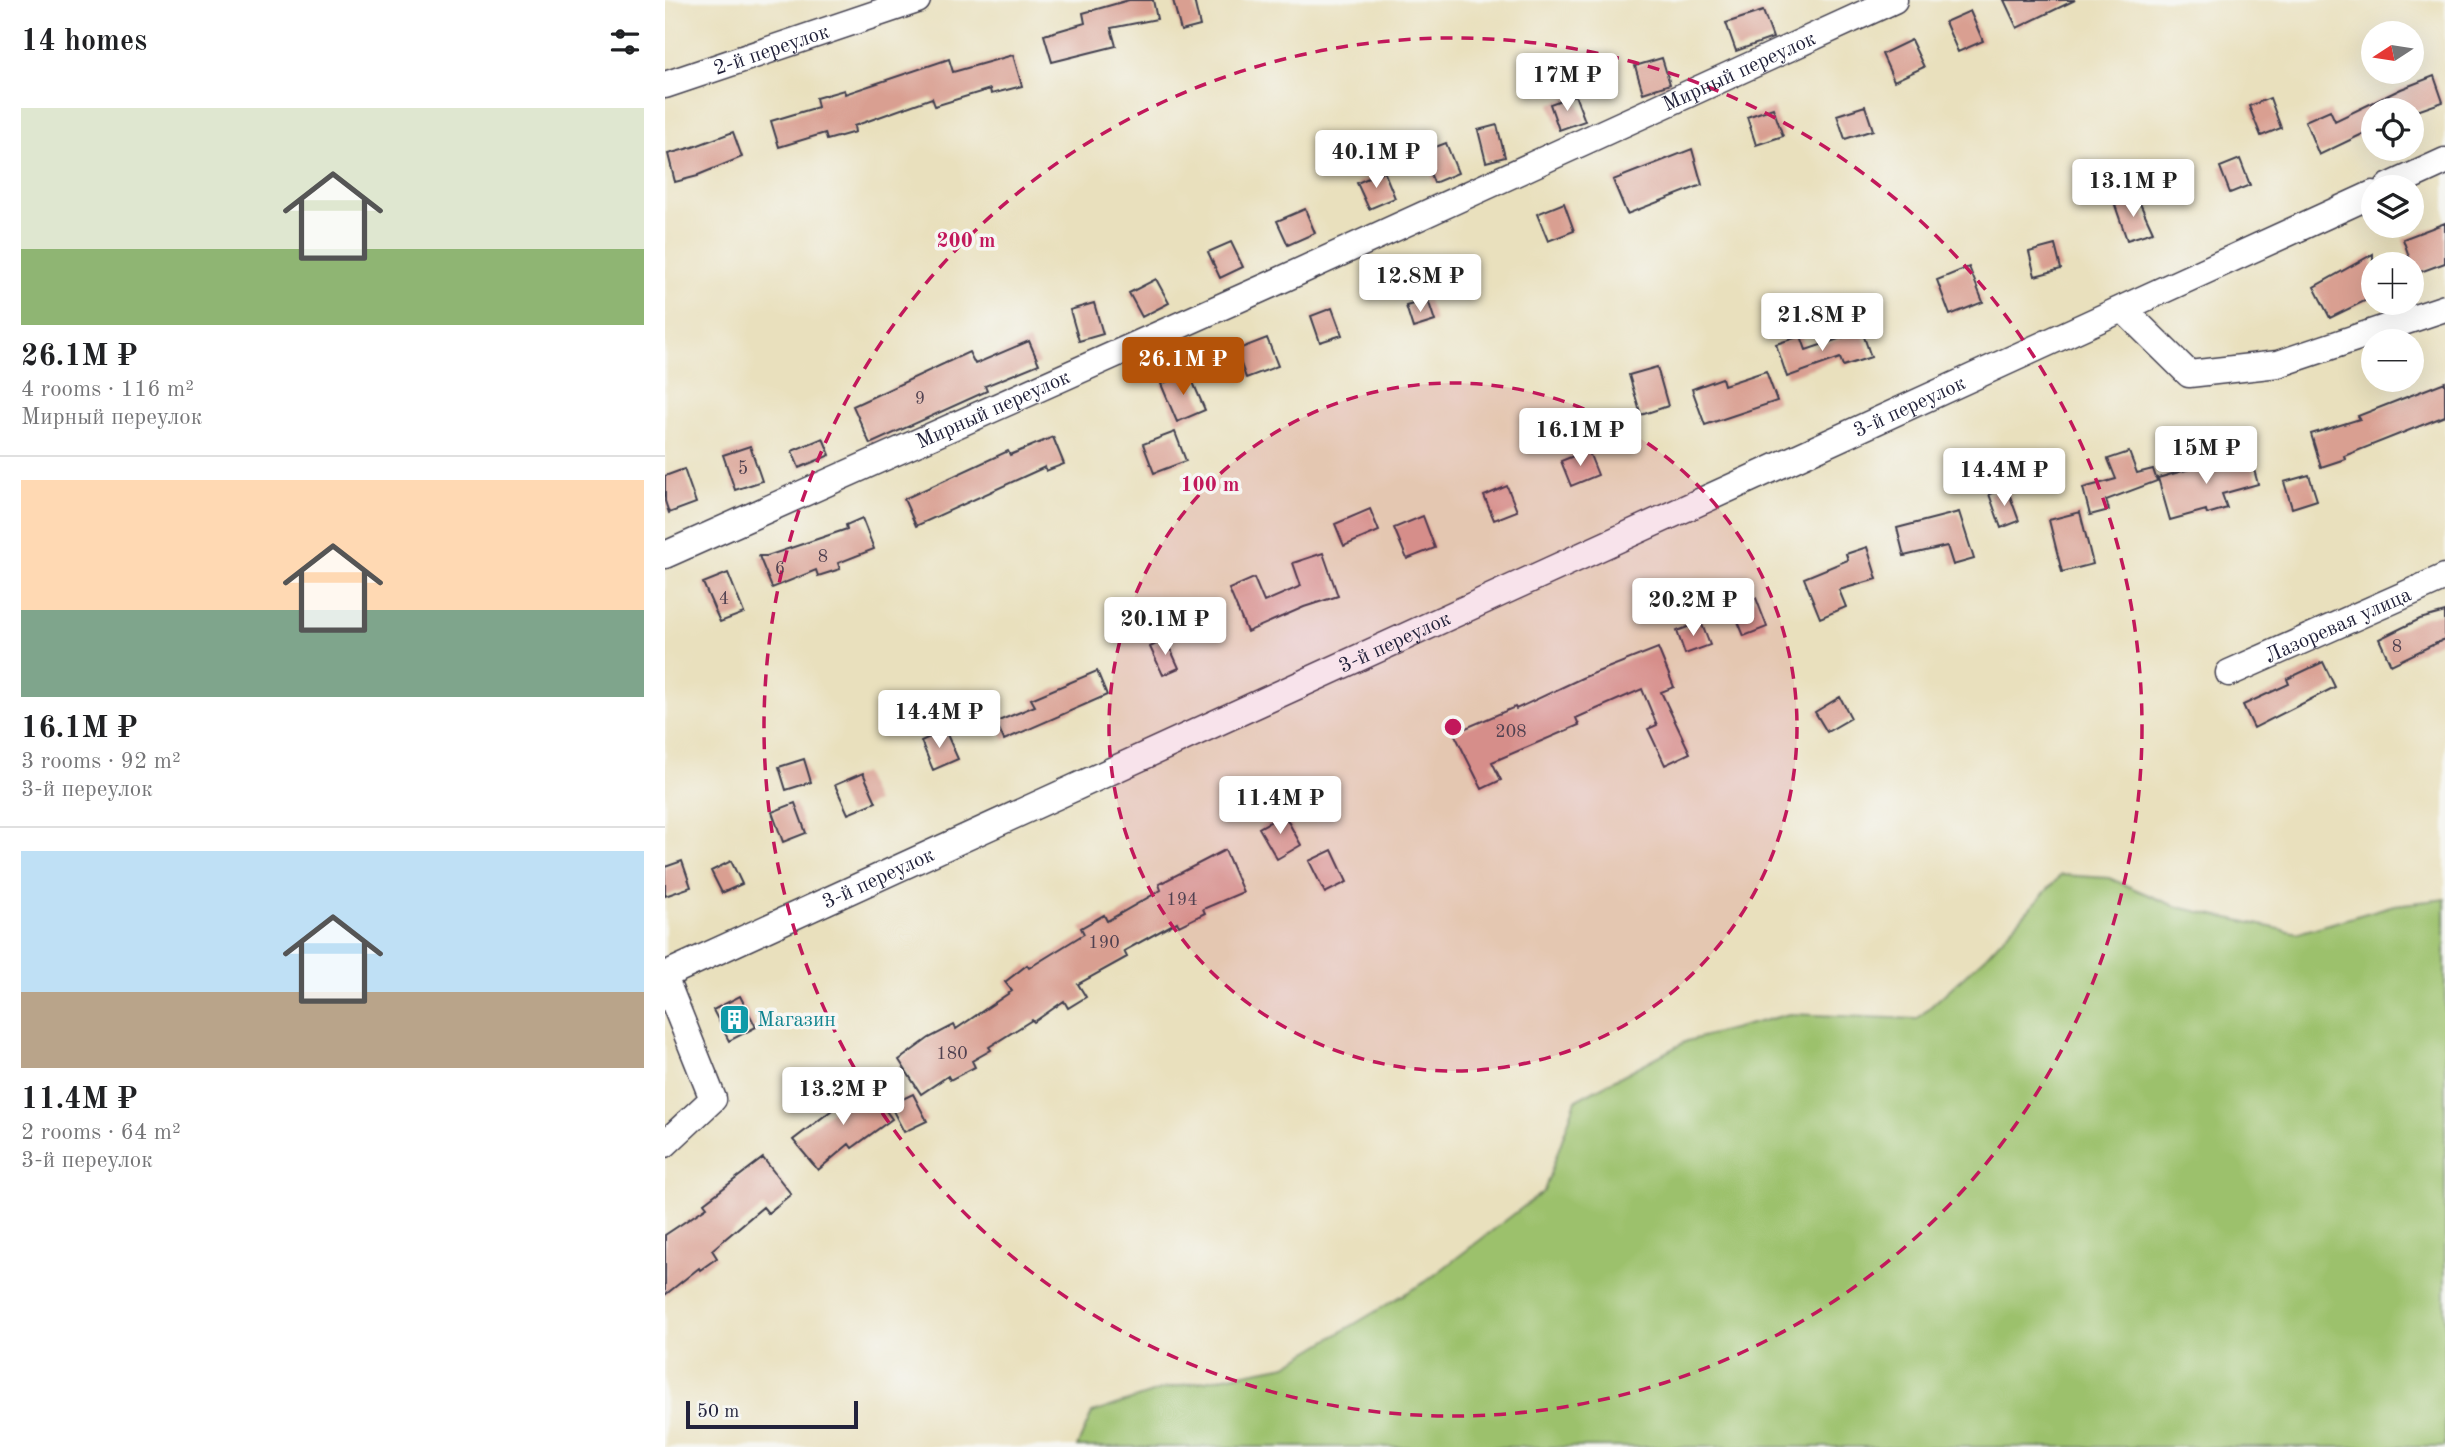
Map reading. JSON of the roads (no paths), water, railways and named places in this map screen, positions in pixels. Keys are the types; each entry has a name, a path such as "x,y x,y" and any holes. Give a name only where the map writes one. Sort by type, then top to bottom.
{"street":[{"name":"2-й переулок","path":"665,85 916,0"},
{"name":"Мирный переулок","path":"665,555 1282,279 1895,0"},
{"path":"2414,175 2445,161"},
{"name":"3-й переулок","path":"665,977 2361,200"},
{"path":"2123,309 2189,374 2278,364 2445,308"},
{"name":"Лазоревая улица","path":"2229,673 2445,577"},
{"path":"665,977 713,1099 665,1144"}],"place":[{"name":"Магазин","path":"734,1019"}]}
